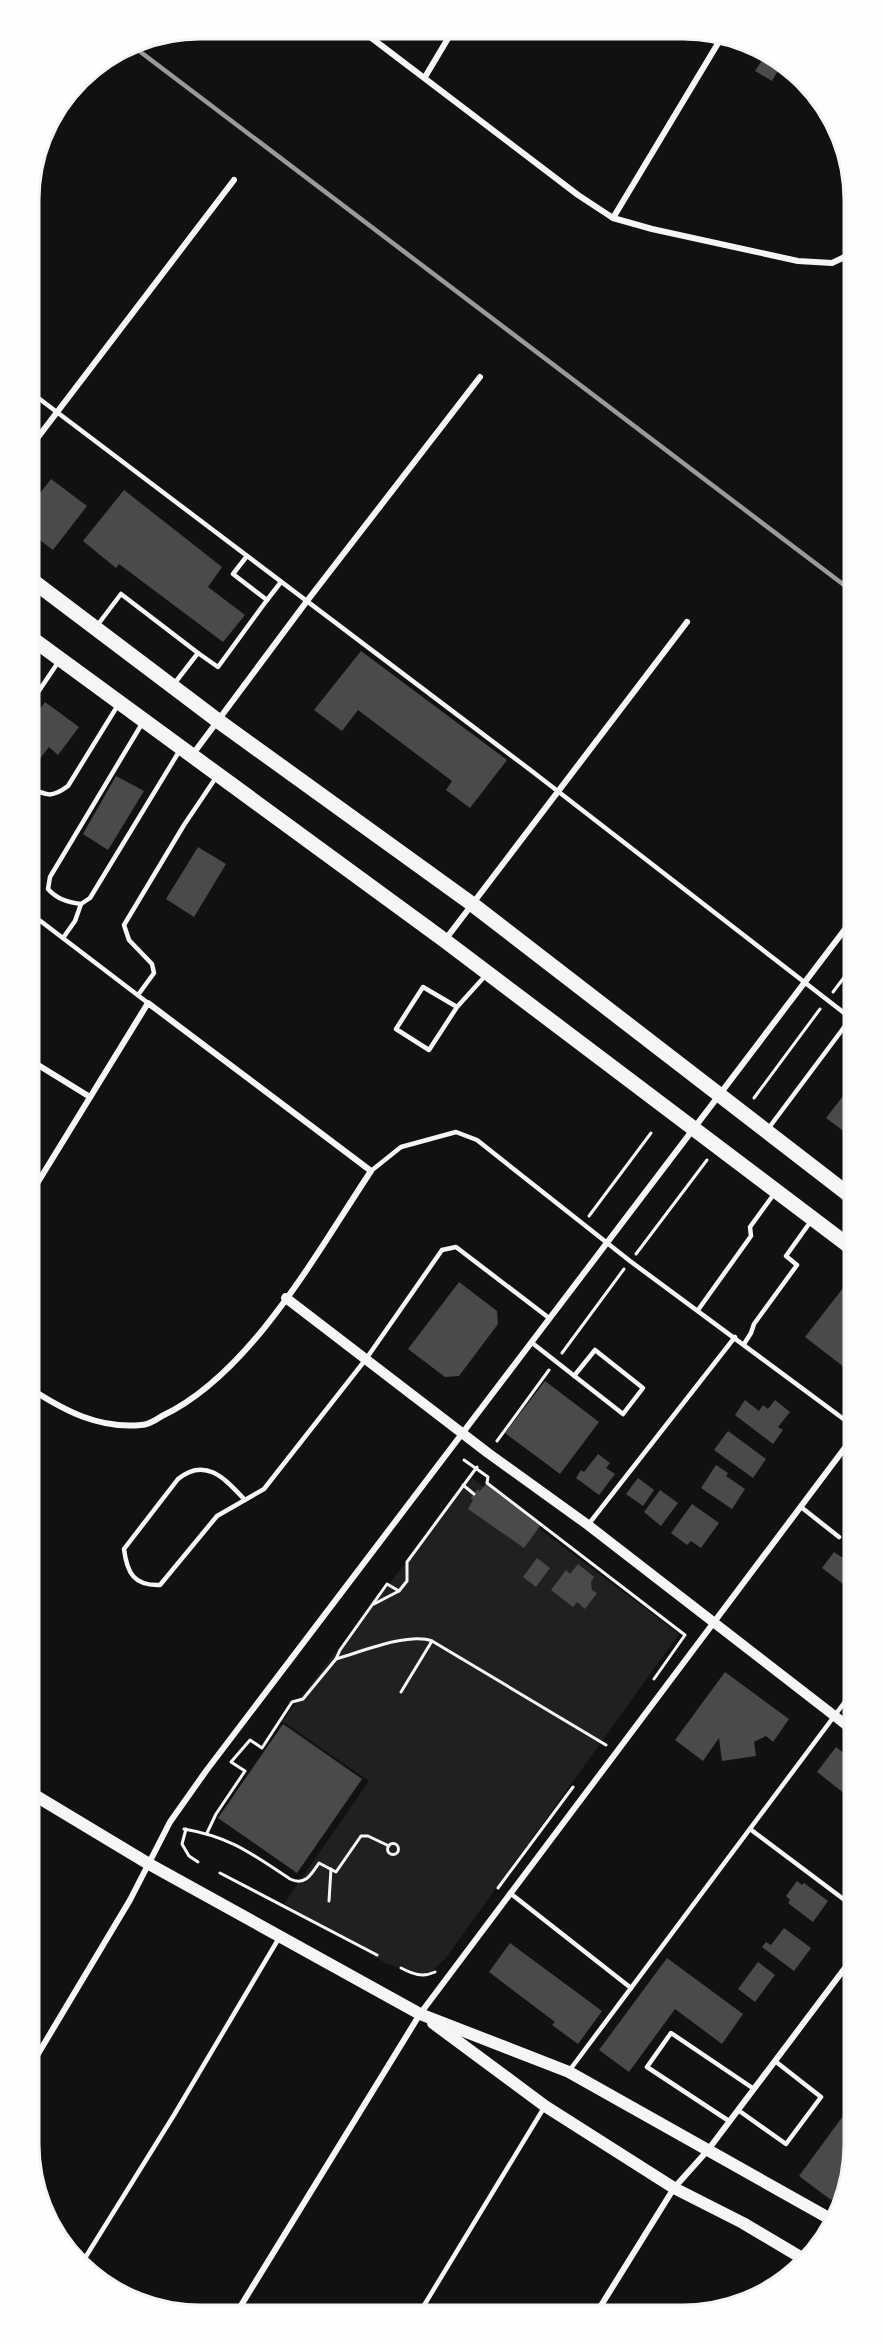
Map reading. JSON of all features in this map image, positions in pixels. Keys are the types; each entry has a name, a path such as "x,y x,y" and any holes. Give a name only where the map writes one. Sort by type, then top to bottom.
{"main road":[{"path":"39,585 217,720 472,904 844,1191"},
{"path":"39,644 444,940 844,1242"},
{"path":"39,1798 149,1864 420,2014 545,2106 674,2188 743,2223 798,2256"},
{"path":"420,2014 569,2072 826,2217"}],"street":[{"path":"374,39 578,195 613,218 652,229 798,261 832,263 844,257"},
{"path":"425,77 448,39"},
{"path":"613,218 718,43"},
{"path":"39,436 234,180"},
{"path":"187,751 217,720 480,377"},
{"path":"444,940 687,622"},
{"path":"39,2052 130,1900 170,1822 206,1771 844,931"},
{"path":"39,1180 148,1003 371,1172 286,1298 228,1369 181,1407 144,1425 107,1425 78,1416 39,1394"},
{"path":"39,1066 90,1097"},
{"path":"286,1298 588,1525 844,1724"},
{"path":"241,2305 420,2014 844,1449"},
{"path":"601,2305 674,2188 708,2150 844,1969"}],"lane":[{"path":"39,398 557,790 844,1013"},
{"path":"247,556 232,574 267,600"},
{"path":"95,628 121,594 218,667 281,582"},
{"path":"172,686 198,653"},
{"path":"39,690 60,659"},
{"path":"39,792 44,795 58,794 68,786 120,702"},
{"path":"81,904 54,896 48,889 50,877 144,720"},
{"path":"63,938 75,921 81,904 90,897 187,751"},
{"path":"138,995 153,973 152,963 129,940 124,925 184,825 218,774"},
{"path":"39,920 148,1003"},
{"path":"457,1007 423,987 396,1029 429,1050 457,1007 487,973"},
{"path":"766,1132 844,1030"},
{"path":"371,1172 401,1147 456,1132 477,1140 630,1261 844,1419"},
{"path":"698,1310 751,1236 750,1227 776,1191"},
{"path":"744,1344 752,1333 754,1324 797,1265 786,1256 812,1219"},
{"path":"245,1500 220,1474 201,1469 186,1472 178,1479 124,1549 126,1566 133,1577 146,1586 160,1585 217,1516 245,1500 264,1489 366,1359 442,1250 456,1247 549,1318"},
{"path":"588,1525 735,1338"},
{"path":"531,1342 622,1414 643,1388 595,1350 574,1376"},
{"path":"801,1507 839,1537"},
{"path":"569,2072 844,1704"},
{"path":"750,1829 844,1900"},
{"path":"510,1893 631,1988"},
{"path":"85,2257 174,2115 280,1936"},
{"path":"729,2121 647,2067 671,2033 754,2089"},
{"path":"738,2110 786,2144 821,2097 775,2061"},
{"path":"424,2305 545,2106"}],"path":[{"path":"754,1098 844,978"},
{"path":"595,1208 651,1133"},
{"path":"497,1441 707,1160"},
{"path":"464,1460 488,1477 487,1483 686,1635"},
{"path":"372,1605 399,1591 407,1581 407,1562 480,1463"},
{"path":"464,1485 474,1494"},
{"path":"207,1833 216,1814 245,1771 231,1762 250,1740 262,1748 292,1702 303,1699 336,1659 387,1584 399,1591"},
{"path":"336,1659 407,1640 424,1638 608,1746 601,1754"},
{"path":"401,1692 432,1641"},
{"path":"493,1894 574,1786"},
{"path":"198,1862 189,1856 182,1844 185,1829 207,1833 238,1844 294,1881 307,1879 320,1863 336,1872 361,1836 368,1836 388,1846"},
{"path":"329,1901 331,1869"},
{"path":"220,1873 377,1955"},
{"path":"400,1968 414,1975 424,1976 434,1974 440,1968"}],"shaded area":[{"path":"472,1478 679,1634 445,1959 425,1978 386,1963 284,1904 369,1781 282,1721"}],"building":[{"path":"762,60 788,78 777,72 772,81 755,71"},
{"path":"51,479 87,506 53,550 39,540 39,494"},
{"path":"124,490 222,567 208,587 245,615 223,642 119,564 116,568 83,541"},
{"path":"361,651 507,760 470,808 446,790 452,781 358,710 342,731 314,710"},
{"path":"45,702 79,727 58,755 49,747 39,760 39,710"},
{"path":"116,776 144,791 108,850 83,834"},
{"path":"198,847 226,864 194,917 166,899"},
{"path":"844,1095 844,1131 826,1118"},
{"path":"459,1282 497,1311 498,1324 459,1376 445,1377 408,1349"},
{"path":"843,1288 844,1367 805,1337"},
{"path":"545,1381 599,1422 560,1474 505,1433"},
{"path":"745,1400 759,1411 763,1405 768,1409 775,1400 790,1412 778,1427 783,1430 773,1444 735,1415"},
{"path":"728,1431 766,1459 753,1478 714,1450"},
{"path":"598,1454 610,1463 606,1468 615,1474 599,1495 576,1478 581,1470 584,1472"},
{"path":"716,1465 728,1473 726,1476 745,1489 732,1509 701,1488"},
{"path":"638,1478 654,1490 643,1506 626,1494"},
{"path":"486,1484 540,1526 524,1548 468,1509 473,1500 471,1498 478,1489 480,1491"},
{"path":"660,1490 678,1503 661,1526 644,1512"},
{"path":"692,1504 719,1523 701,1548 691,1541 687,1545 671,1533"},
{"path":"834,1552 844,1557 844,1585 822,1568"},
{"path":"537,1558 550,1568 536,1587 523,1577"},
{"path":"578,1564 594,1577 591,1582 592,1590 597,1593 585,1609 577,1602 573,1607 551,1590 566,1570 570,1574"},
{"path":"725,1672 789,1719 773,1742 766,1736 754,1742 756,1756 722,1761 719,1738 703,1761 675,1740"},
{"path":"283,1724 362,1779 297,1873 218,1818"},
{"path":"836,1747 844,1753 844,1793 817,1772"},
{"path":"797,1881 802,1885 804,1883 828,1901 813,1922 788,1903 790,1900 786,1896"},
{"path":"784,1928 811,1948 794,1971 762,1947 766,1942 771,1945"},
{"path":"510,1943 602,2011 578,2044 552,2025 555,2022 489,1972"},
{"path":"667,1958 743,2014 722,2044 675,2009 629,2072 599,2050"},
{"path":"758,1962 775,1975 755,2002 738,1989"},
{"path":"844,2115 844,2155 841,2175 837,2192 831,2200 799,2176"}],"railway":[{"path":"139,51 844,585"}]}
